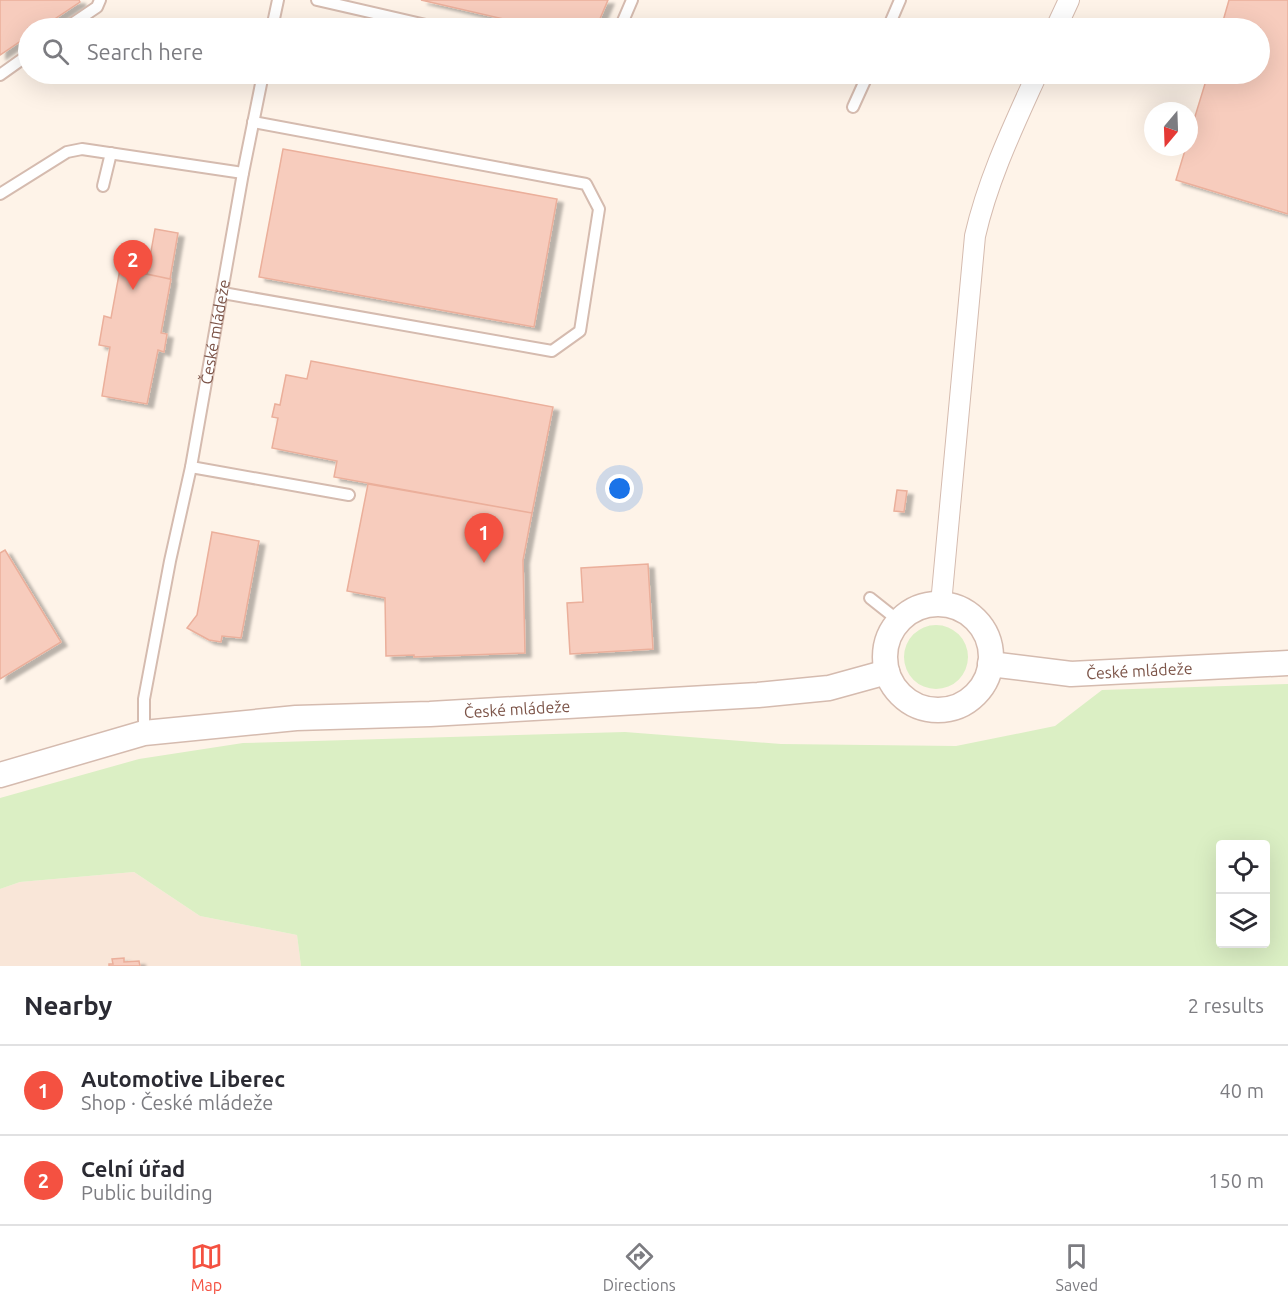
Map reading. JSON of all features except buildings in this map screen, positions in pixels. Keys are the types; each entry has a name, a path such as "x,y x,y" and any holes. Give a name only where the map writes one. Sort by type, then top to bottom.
{"street":[{"path":"1061,18 1069,0"},
{"path":"941,604 975,236 982,203 1033,84"},
{"path":"941,604 962,610 979,623 989,642 990,664 988,675 974,695 954,707 942,710 918,706 908,700 891,683 887,672 885,652 886,642 899,621 909,612 921,606 941,604"},
{"name":"České mládeže","path":"990,664 1071,674 1288,663"},
{"name":"České mládeže","path":"0,775 144,733 297,718 430,714 758,695 829,688 887,672"}],"lane":[{"path":"81,18 97,7 100,0"},
{"path":"274,18 278,0"},
{"path":"317,0 395,18"},
{"path":"625,18 632,0"},
{"path":"892,18 900,0"},
{"path":"0,75 18,62"},
{"name":"České mládeže","path":"144,733 144,699 170,561 191,467 261,84"},
{"path":"853,107 863,84"},
{"path":"223,293 552,351 580,331 599,209 586,184 253,122"},
{"path":"0,194 67,152 82,149 243,173"},
{"path":"103,186 111,153"},
{"path":"191,467 350,495"},
{"path":"870,598 899,621"}],"shaded area":[{"path":"134,872 200,916 297,935 301,966 0,966 0,889 20,882"}],"green space":[{"path":"930,625 942,625 959,634 966,645 968,657 966,669 959,680 942,689 930,689 918,684 909,675 904,663 904,651 909,639 918,630"},
{"path":"1288,684 1288,966 301,966 297,935 200,916 134,872 20,882 0,889 0,798 139,759 243,743 625,732 781,744 956,746 1055,726 1102,690"}],"place":[{"name":"Celní úřad","path":"133,290"},
{"name":"Automotive Liberec","path":"484,563"}]}
